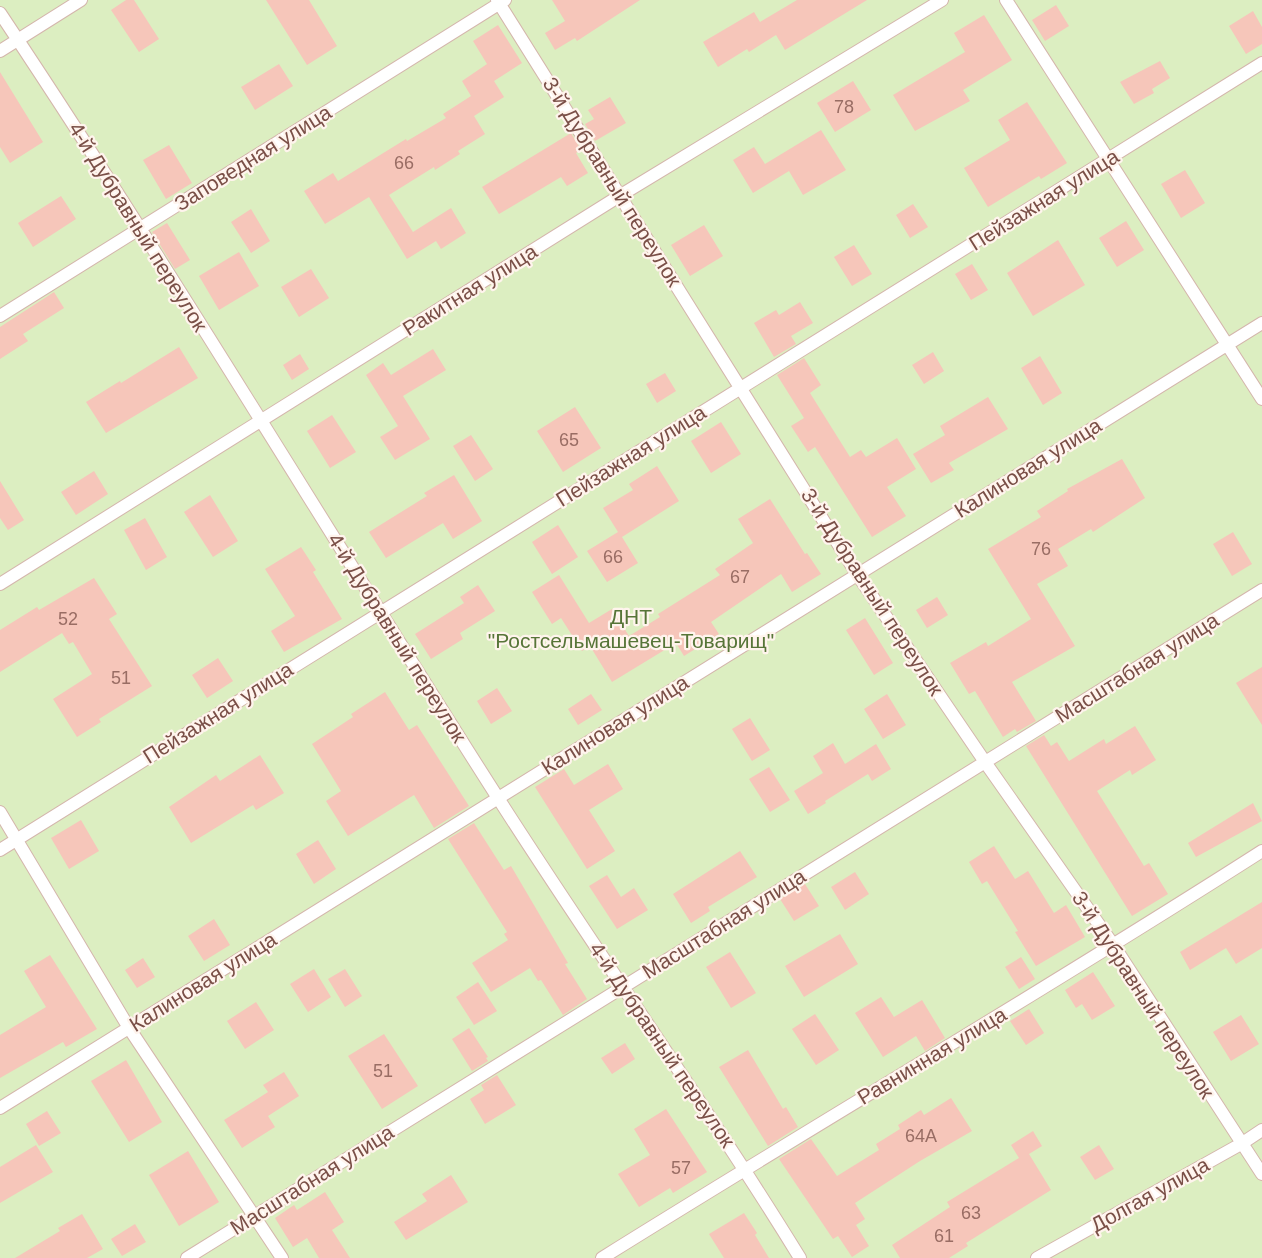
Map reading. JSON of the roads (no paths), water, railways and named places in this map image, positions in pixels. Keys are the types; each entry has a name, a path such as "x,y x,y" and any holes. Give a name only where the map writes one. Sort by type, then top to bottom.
{"lane":[{"path":"0,51 81,0"},
{"name":"Ракитная улица","path":"0,584 621,195 942,0"},
{"path":"1006,0 1262,399"},
{"name":"3-й Дубравный переулок","path":"500,1 857,574 1114,946 1262,1174"},
{"name":"Заповедная улица","path":"0,316 500,1"},
{"name":"4-й Дубравный переулок","path":"0,13 140,228 498,798 622,987 745,1168 800,1258"},
{"name":"Пейзажная улица","path":"0,850 1262,63"},
{"name":"Калиновая улица","path":"0,1108 1262,322"},
{"name":"Масштабная улица","path":"187,1258 1262,590"},
{"path":"0,812 129,1028 282,1258"},
{"name":"Равнинная улица","path":"602,1258 745,1168 1114,946 1262,851"},
{"name":"Долгая улица","path":"1037,1258 1262,1130"}],"park label":[{"name":"ДНТ \"Ростсельмашевец-Товарищ\"","path":"631,629"}]}
